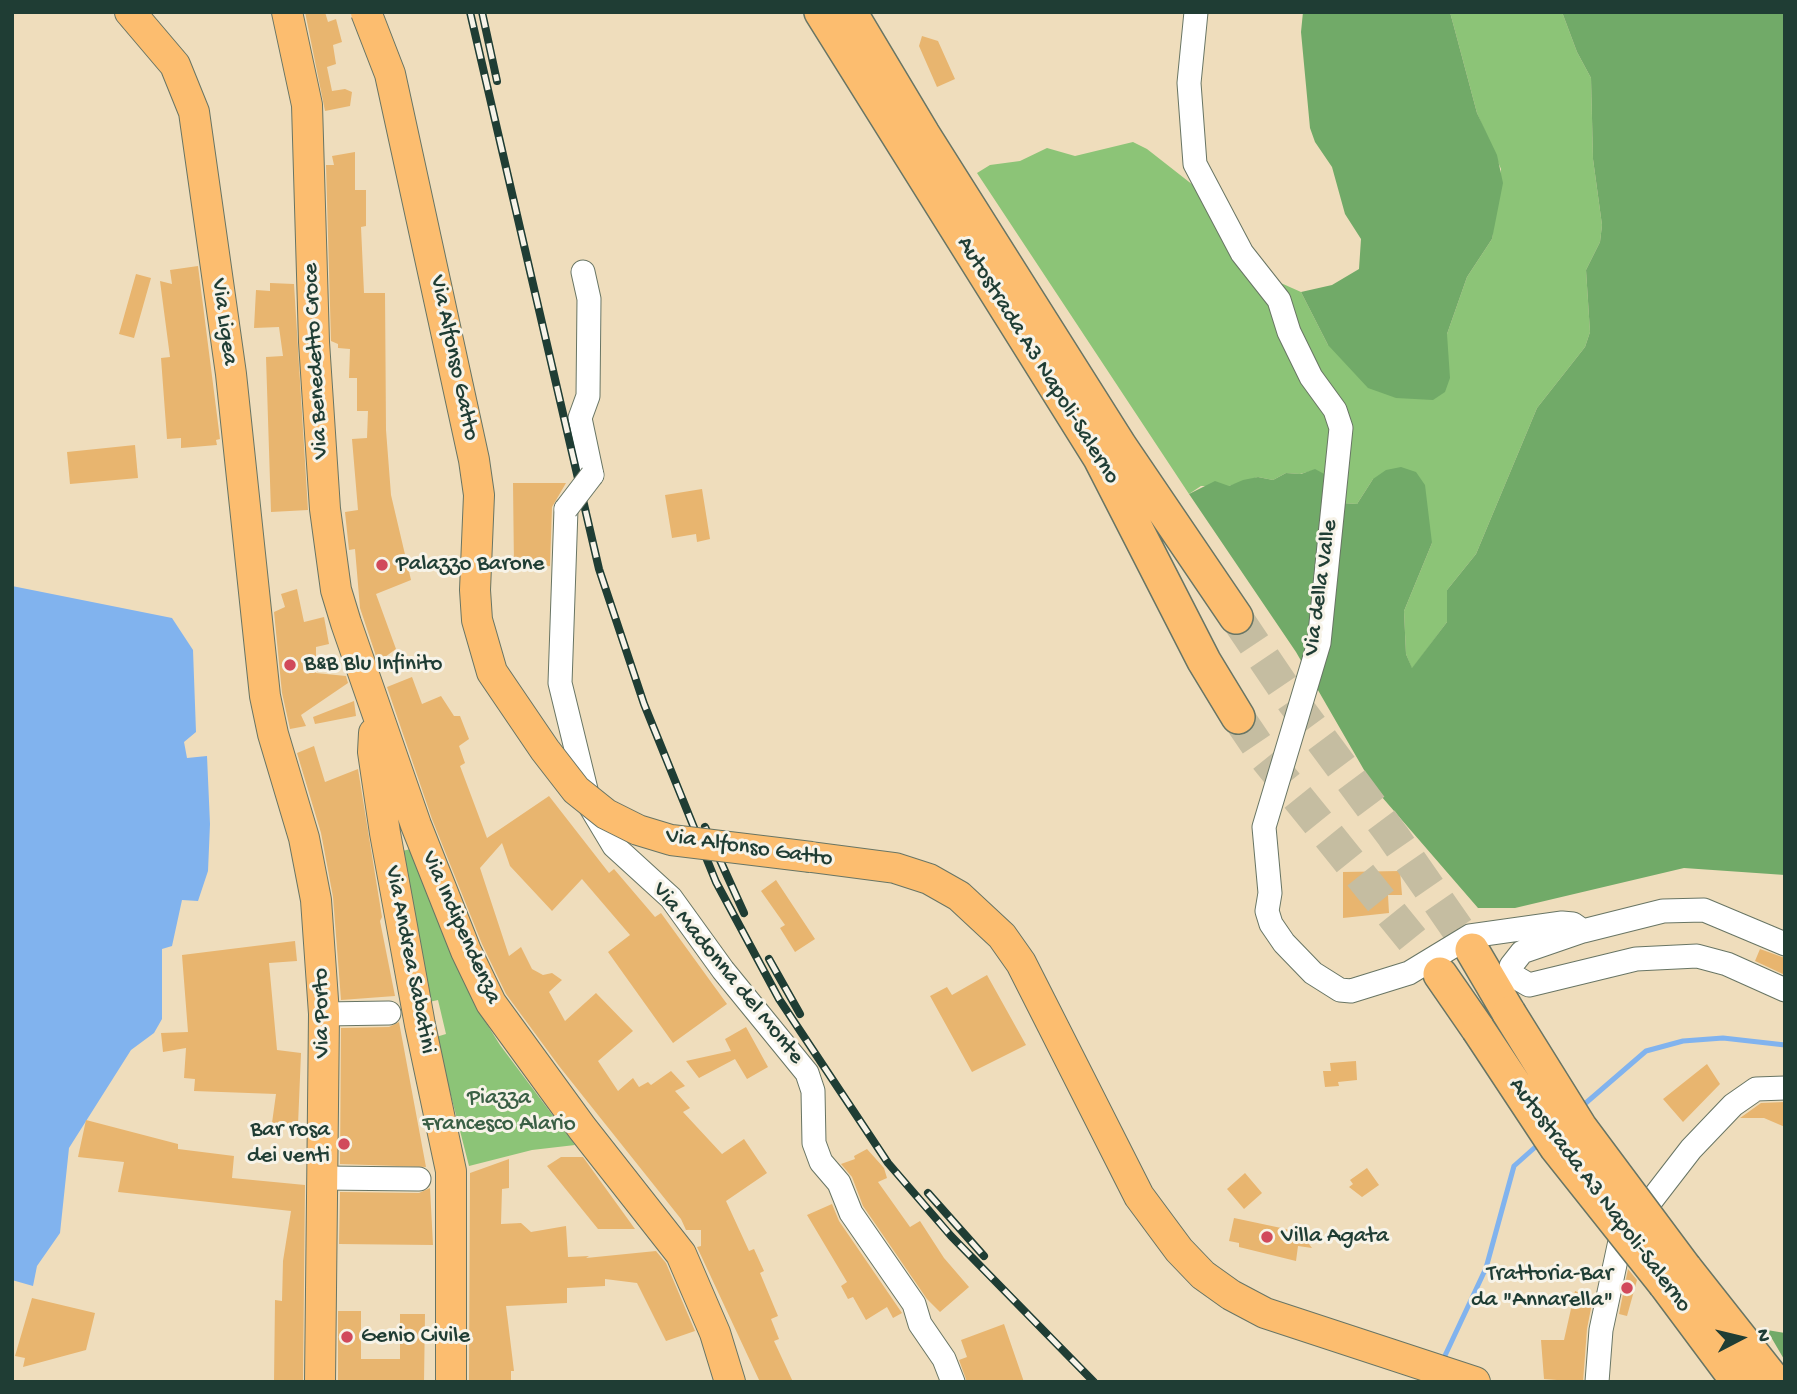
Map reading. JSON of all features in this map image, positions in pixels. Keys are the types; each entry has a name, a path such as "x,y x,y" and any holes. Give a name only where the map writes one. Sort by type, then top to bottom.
{"highway":[{"name":"Autostrada A3 Napoli-Salerno","path":"821,12 913,139 1110,452 1236,617"},
{"name":"Autostrada A3 Napoli-Salerno","path":"850,12 913,139"},
{"name":"Autostrada A3 Napoli-Salerno","path":"1110,452 1204,661 1238,718"},
{"name":"Autostrada A3 Napoli-Salerno","path":"1472,950 1738,1382"},
{"name":"Autostrada A3 Napoli-Salerno","path":"1440,974 1556,1147 1775,1382"}],"main road":[{"name":"Via Ligea","path":"130,12 175,65 194,112 231,374 260,651"},
{"name":"Via Benedetto Croce","path":"287,12 307,105 314,342 329,549 336,590 374,705"},
{"name":"Via Alfonso Gatto","path":"366,12 390,74 474,460 479,495 475,590 477,620 492,672 545,750 576,789 606,814 638,830 671,839 895,869 929,879 958,896 984,917 1021,963 1130,1178 1179,1250 1203,1275 1231,1295 1305,1327 1475,1382"},
{"name":"Via Porto","path":"260,651 273,734 311,866 322,959 324,1014 320,1382"},
{"name":"Via Indipendenza","path":"374,705 416,825 466,951 491,1003 582,1128 681,1254 715,1333 730,1382"},
{"name":"Via Andrea Sabatini","path":"374,705 373,752 385,833 420,1025 451,1171 451,1382"},
{"path":"385,833 416,825"}],"street":[{"name":"Via della Valle","path":"1196,12 1189,83 1195,164 1242,253 1279,300 1290,332 1311,377 1335,410 1341,428 1319,643 1264,827 1270,893 1267,911 1271,924 1284,943 1313,973 1340,990 1351,991 1409,973 1470,936 1562,923 1573,924 1583,931"},
{"name":"Via Madonna del Monte","path":"583,272 589,299 588,396 579,418 592,475 566,509 560,683 590,806 614,846 671,898 723,970 807,1073 813,1091 814,1143 821,1162 839,1183 851,1213 914,1304 920,1324 944,1359 953,1382"},
{"path":"1785,944 1704,910 1663,911 1583,931 1522,952 1511,965 1512,975 1529,985 1636,959 1696,956 1727,964 1785,990"},
{"path":"324,1014 389,1013"},
{"path":"1597,1382 1601,1330 1620,1241 1691,1149 1733,1105 1756,1089 1785,1088"},
{"path":"323,1178 419,1179"}],"green space":[{"path":"1303,12 1450,12 1477,113 1497,155 1503,183 1492,239 1467,277 1447,334 1450,378 1445,392 1433,400 1396,398 1368,388 1328,345 1301,292 1332,285 1359,269 1361,239 1345,214 1332,167 1315,142 1310,128 1301,32"},
{"path":"1450,12 1562,12 1577,52 1591,78 1593,159 1602,225 1600,242 1586,270 1590,332 1585,347 1537,408 1476,554 1447,590 1447,622 1412,669 1406,654 1404,611 1432,543 1373,479 1357,504 1342,503 1315,470 1300,474 1286,473 1273,480 1258,477 1229,486 1201,486 1189,494 977,173 990,165 1020,161 1047,148 1075,156 1133,142 1147,149 1207,196 1274,280 1301,292 1328,345 1447,348 1447,334 1467,277 1492,239 1501,169 1477,113"},
{"path":"1562,12 1785,12 1785,875 1684,868 1515,908 1478,908 1375,789 1296,652 1189,494 1215,481 1229,486 1258,477 1273,480 1286,473 1301,474 1315,469 1328,476 1342,503 1357,504 1373,479 1386,470 1401,467 1416,472 1425,485 1432,543 1404,611 1406,654 1412,668 1447,622 1447,590 1476,554 1537,408 1585,347 1590,332 1586,270 1600,242 1602,225 1593,159 1591,78 1577,52"},
{"name":"Piazza Francesco Alario","path":"411,849 475,1005 500,1045 575,1145 532,1150 469,1166 436,1037 446,1034 438,1000 429,1002 402,851"},
{"path":"1767,1330 1785,1333 1785,1361"}],"water":[{"path":"12,586 172,618 193,650 196,732 184,742 187,758 207,756 210,824 208,871 198,901 182,900 172,946 162,949 162,1019 154,1033 131,1050 69,1148 60,1233 37,1266 33,1286 12,1280"}],"building":[{"path":"305,12 325,12 328,22 336,19 342,42 333,45 336,64 327,67 332,91 345,89 352,92 350,106 325,111"},
{"path":"922,36 938,41 955,79 937,87 919,46"},
{"path":"355,152 355,190 366,190 366,226 361,227 364,293 385,293 386,430 391,495 411,580 376,594 396,649 378,662 360,608 355,549 349,550 345,512 358,510 352,439 367,438 368,411 357,411 357,378 349,378 350,349 338,348 338,344 331,341 326,165 334,165 332,156"},
{"path":"198,266 220,439 216,440 217,445 181,448 181,438 167,439 161,358 170,357 160,281 172,284 170,270"},
{"path":"136,274 151,278 134,338 119,334"},
{"path":"270,283 294,284 308,510 271,512 266,357 283,356 279,327 254,328 256,290 270,291"},
{"path":"135,445 138,478 70,484 67,452"},
{"path":"513,483 566,483 552,507 550,566 514,568"},
{"path":"702,489 710,539 697,542 696,534 672,538 665,495"},
{"path":"297,589 304,622 324,617 329,644 316,647 316,673 346,676 348,683 301,715 306,726 290,729 282,693 274,612 285,607 281,594"},
{"path":"412,677 422,704 441,696 454,716 460,716 469,739 459,746 465,763 460,766 487,838 549,796 609,873 614,869 655,917 661,913 727,1004 673,1043 608,952 630,935 582,879 552,911 510,866 502,843 480,868 509,956 521,947 532,969 543,975 552,973 562,980 549,992 565,1021 596,993 633,1031 598,1061 618,1091 633,1078 639,1087 648,1082 651,1085 671,1071 685,1086 675,1091 690,1108 683,1112 722,1154 744,1139 767,1173 726,1201 749,1251 754,1249 764,1271 760,1273 778,1316 771,1319 779,1339 774,1341 793,1382 760,1382 697,1247 701,1246 701,1230 686,1230 681,1219 559,1066 506,994 482,944 432,819 387,687"},
{"path":"354,701 356,716 315,724 313,717"},
{"path":"314,746 325,782 358,769 382,917 380,921 395,996 341,1000 333,897 321,833 297,753"},
{"path":"1400,871 1402,895 1388,895 1389,913 1343,918 1343,872"},
{"path":"776,880 815,939 795,952 780,928 785,925 761,891"},
{"path":"295,941 297,961 269,963 277,1050 301,1053 298,1125 272,1123 276,1094 194,1091 195,1079 184,1078 186,1048 163,1052 161,1033 188,1032 182,955"},
{"path":"1760,949 1785,958 1785,975 1755,961"},
{"path":"987,975 1026,1045 972,1072 930,996 947,987 952,995"},
{"path":"399,1022 426,1167 340,1164 341,1028 389,1027"},
{"path":"746,1027 768,1067 747,1079 735,1059 699,1078 686,1061 731,1051 725,1039"},
{"path":"1356,1061 1357,1080 1338,1082 1339,1086 1325,1087 1323,1071 1331,1071 1330,1063"},
{"path":"1707,1064 1720,1084 1683,1122 1663,1099"},
{"path":"1785,1102 1785,1127 1764,1118 1740,1118 1761,1103"},
{"path":"86,1120 178,1144 178,1149 234,1156 232,1178 305,1185 303,1382 274,1382 275,1300 282,1301 283,1261 291,1211 118,1192 124,1162 78,1157"},
{"path":"867,1149 884,1168 887,1178 878,1182 910,1227 920,1221 944,1258 969,1287 940,1312 927,1299 863,1206 852,1177 841,1164 855,1159 854,1156"},
{"path":"561,1157 583,1157 635,1229 598,1229 547,1166"},
{"path":"509,1159 509,1188 502,1189 501,1224 521,1223 531,1232 566,1226 568,1257 589,1256 586,1258 656,1251 666,1263 695,1331 666,1341 637,1283 605,1279 605,1286 567,1288 567,1303 506,1306 514,1371 511,1371 511,1382 469,1382 470,1173"},
{"path":"1367,1168 1379,1185 1362,1197 1349,1187 1353,1184 1350,1180"},
{"path":"1245,1173 1262,1193 1244,1209 1227,1189"},
{"path":"430,1188 433,1245 339,1244 340,1192 419,1193"},
{"path":"832,1204 839,1221 902,1313 893,1318 887,1307 866,1320 853,1297 848,1299 841,1286 847,1282 807,1215"},
{"name":"Villa Agata","path":"1234,1218 1300,1232 1312,1248 1298,1246 1296,1261 1239,1247 1239,1243 1229,1241"},
{"path":"1628,1269 1637,1280 1627,1316 1619,1314"},
{"path":"1575,1291 1593,1298 1587,1329 1583,1382 1544,1379 1541,1340 1564,1340"},
{"path":"32,1298 95,1313 86,1350 23,1367 25,1358 15,1356"},
{"name":"Genio Civile","path":"338,1311 361,1311 361,1359 400,1359 400,1314 425,1314 424,1382 338,1382"},
{"path":"1004,1324 1024,1382 967,1382 959,1360 967,1357 961,1340"}],"waterway":[{"path":"1580,1108 1646,1051 1683,1041 1723,1038 1785,1045"},
{"path":"1442,1362 1486,1268 1514,1166 1541,1142"}],"tunnel":[{"path":"1236,617 1294,703 1393,836 1472,950"},
{"path":"1238,717 1265,757 1440,974"}],"railway":[{"path":"470,12 599,569 644,704 716,882 779,999 888,1163 951,1236 1094,1382"},
{"path":"482,12 497,81"},
{"path":"705,827 744,913"},
{"path":"769,959 800,1014"},
{"path":"928,1193 984,1256"}],"place":[{"name":"Palazzo Barone","path":"382,565"},
{"name":"B&B Blu Infinito","path":"290,665"},
{"name":"Bar rosa dei venti","path":"344,1144"},
{"name":"Villa Agata","path":"1267,1237"},
{"name":"Trattoria-Bar da \"Annarella\"","path":"1627,1288"},
{"name":"Genio Civile","path":"347,1337"}]}
